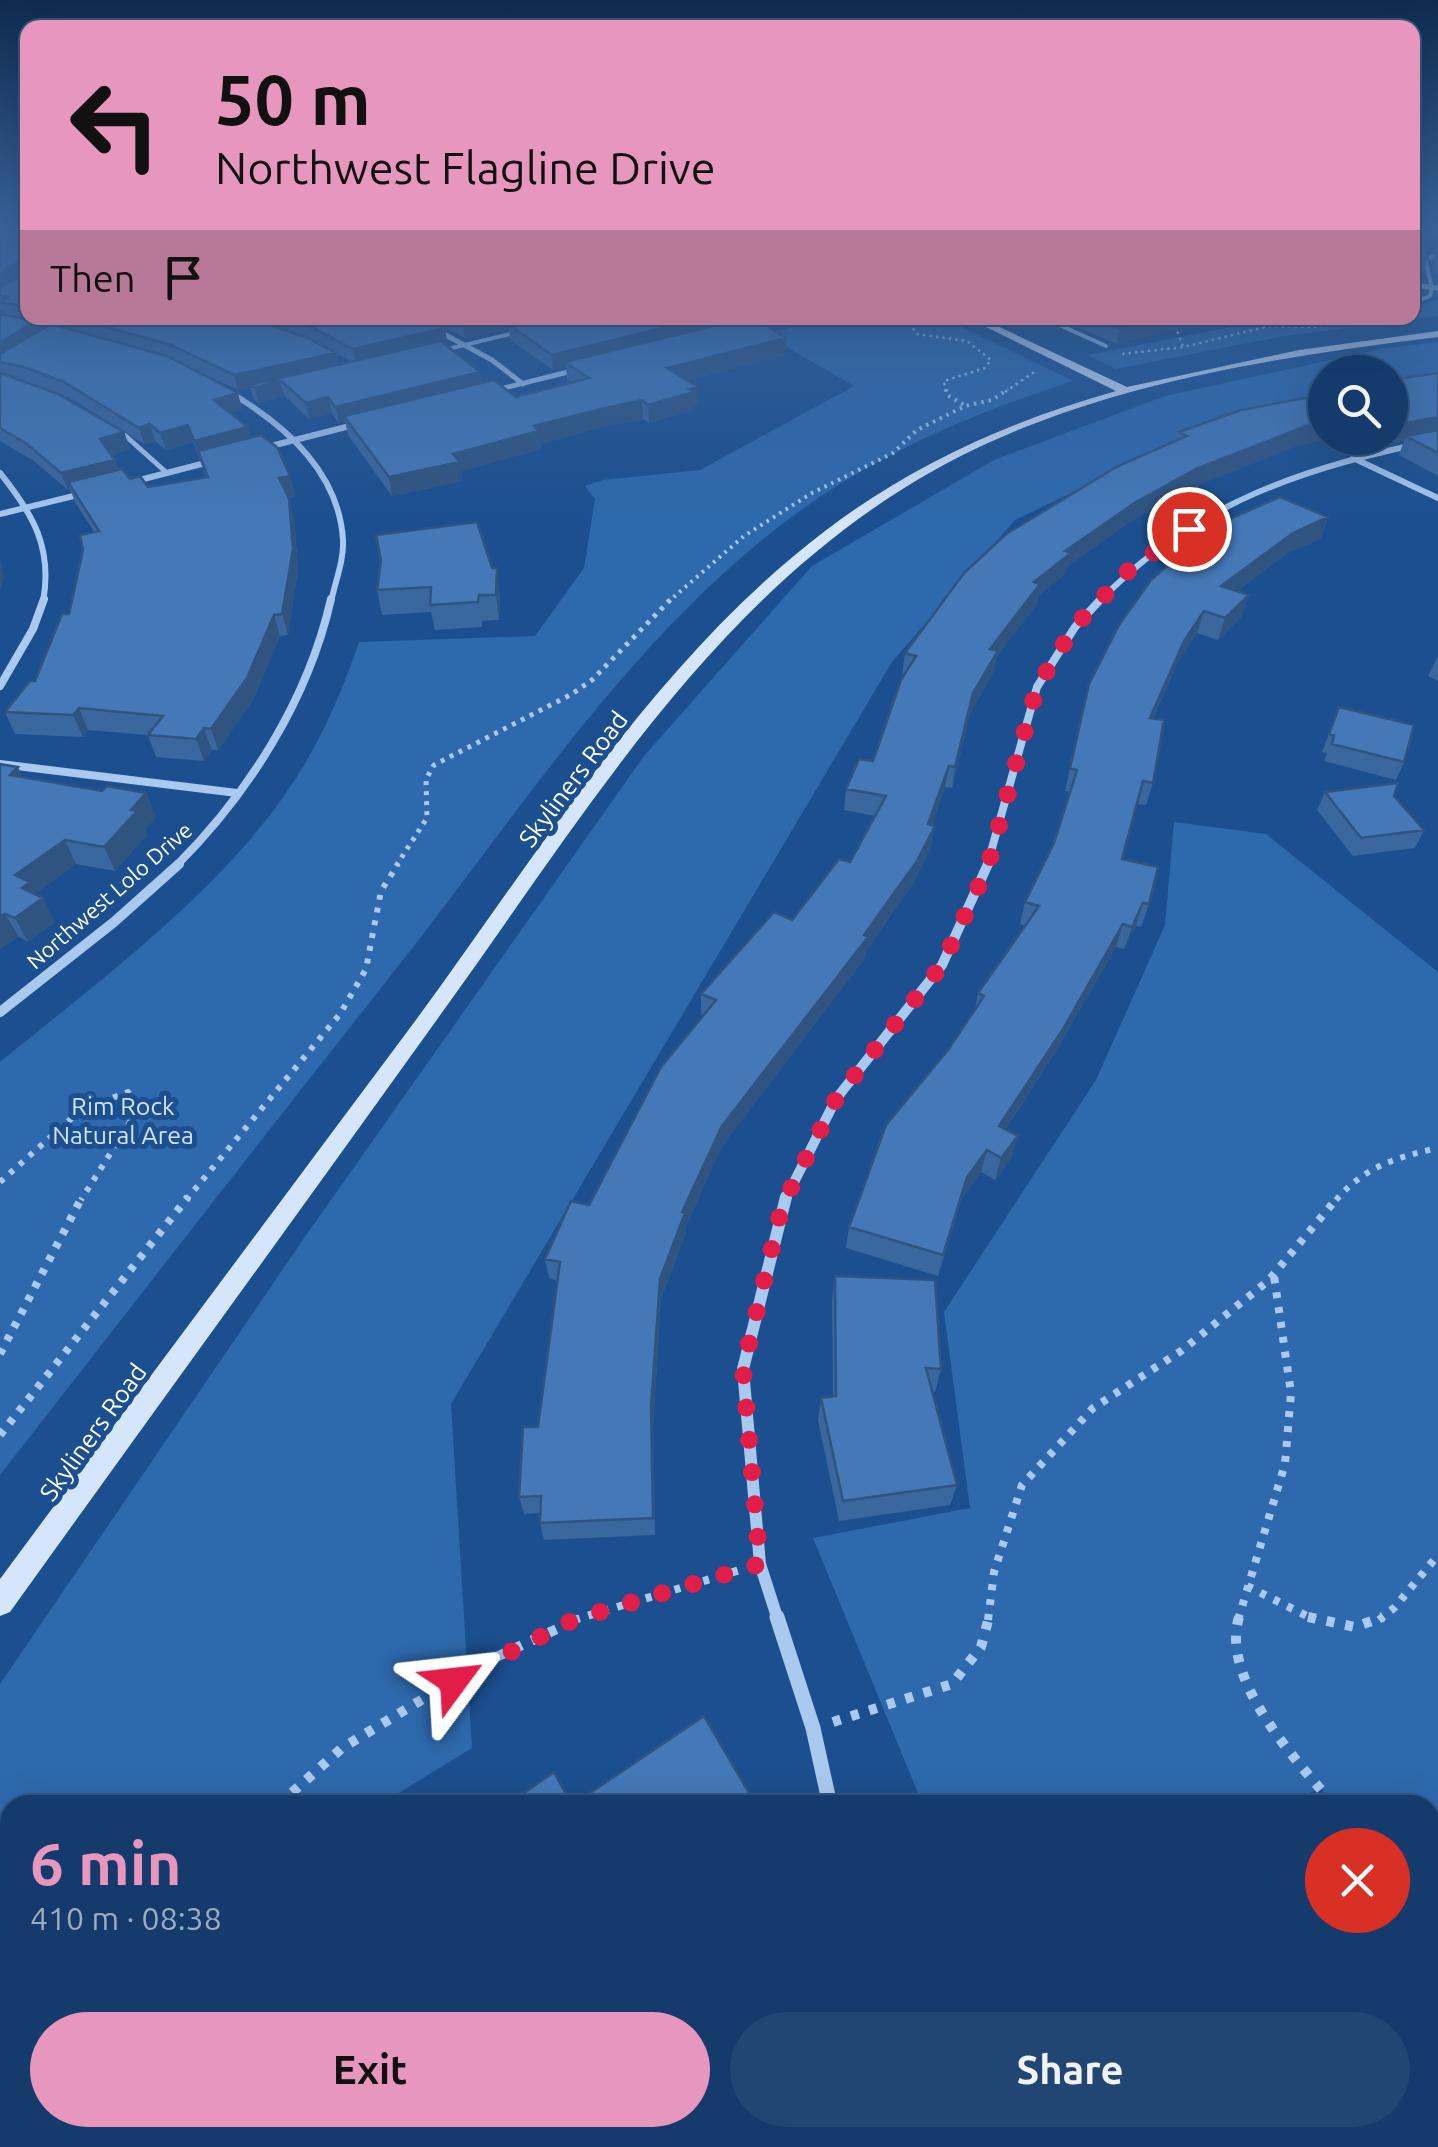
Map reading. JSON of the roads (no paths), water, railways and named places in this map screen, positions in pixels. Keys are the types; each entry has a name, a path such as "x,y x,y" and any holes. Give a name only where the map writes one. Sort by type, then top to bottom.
{"street":[{"path":"427,325 524,384"},
{"path":"735,330 757,325"},
{"path":"989,325 1128,392"},
{"name":"Skyliners Road","path":"0,1602 596,789 702,655 787,568 899,486 1041,418 1219,366 1438,334"},
{"path":"485,393 577,370"},
{"name":"Northwest Lolo Drive","path":"0,1012 179,862 216,823 258,767 292,709 331,604 343,544 338,510 326,480 294,439 266,414 220,388"},
{"path":"258,449 370,421"},
{"path":"828,1795 813,1728 760,1564 743,1369 782,1206 836,1099 942,965 988,866 1037,687 1075,626 1132,567 1218,510 1281,480 1351,457 1438,440"},
{"path":"1351,457 1438,498"},
{"path":"115,486 221,459"},
{"path":"0,473 29,507 43,532 49,578 33,631 0,686"},
{"path":"0,514 98,490"},
{"path":"0,764 237,793"}],"lane":[{"path":"1060,325 1106,346"},
{"path":"428,353 534,328"},
{"path":"238,397 257,392"},
{"path":"106,422 147,451 167,473"}],"park label":[{"name":"Rim Rock Natural Area","path":"123,1120"}]}
